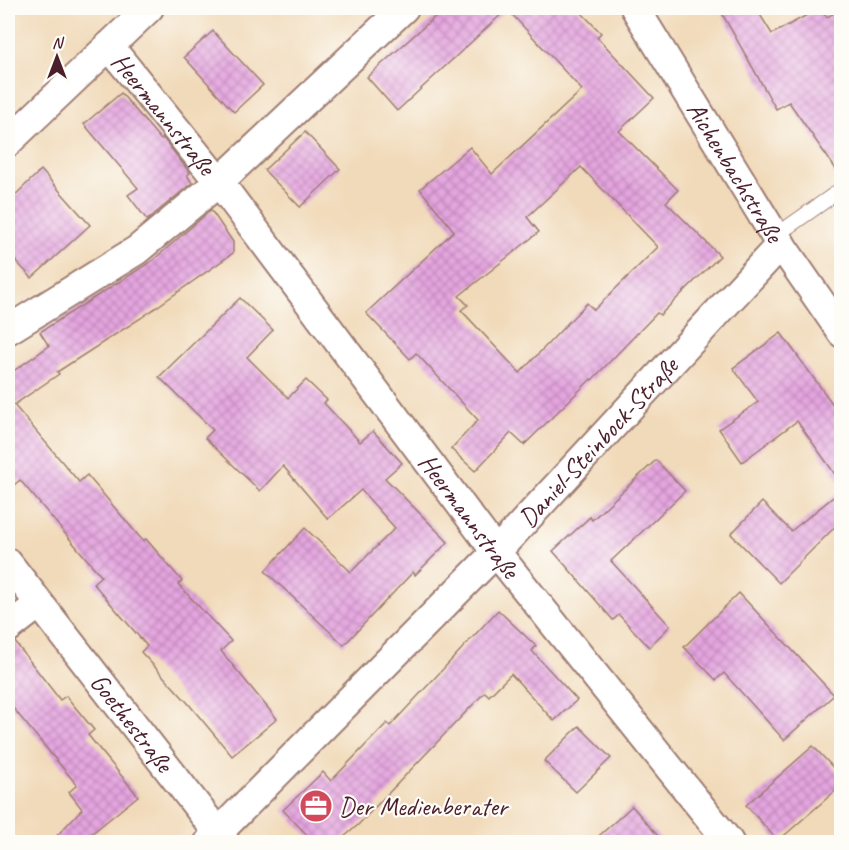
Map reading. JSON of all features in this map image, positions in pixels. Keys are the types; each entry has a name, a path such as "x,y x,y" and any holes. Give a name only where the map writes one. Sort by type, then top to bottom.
{"street":[{"path":"8,142 149,8"},
{"path":"219,182 404,8"},
{"name":"Aichenbachstraße","path":"634,8 778,240 842,333"},
{"name":"Heermannstraße","path":"110,46 219,182 496,552 729,843"},
{"name":"Heermannstraße","path":"8,330 137,250 219,182"},
{"name":"Daniel-Steinbock-Straße","path":"217,840 496,552 778,240"},
{"name":"Goethestraße","path":"8,562 217,840"},
{"path":"8,628 39,604"}],"lane":[{"path":"778,240 842,189"}],"building":[{"path":"445,8 577,8 601,33 597,37 654,98 619,131 678,190 666,202 720,256 660,315 657,313 524,445 511,433 475,471 451,449 478,420 416,353 410,359 366,313 454,231 420,189 470,147 492,174 582,90 507,9 397,111 367,77","holes":["581,167 658,247 594,310 587,303 520,373 461,310 468,305 459,296 539,232 527,217"]},
{"path":"719,8 756,8 772,34 820,8 827,17 842,9 842,178 789,102 776,109"},
{"path":"213,31 263,85 234,112 184,57"},
{"path":"121,93 161,140 163,138 190,173 187,175 192,183 147,220 128,195 138,188 84,124"},
{"path":"305,132 340,169 300,207 264,170"},
{"path":"41,170 90,225 32,278 8,253 8,202"},
{"path":"211,210 233,242 233,253 141,318 57,372 59,374 14,405 79,482 87,475 143,541 146,539 182,581 178,584 231,641 221,651 277,719 232,756 141,652 147,646 93,583 101,576 20,480 8,490 8,375 49,346 40,332 152,261"},
{"path":"240,298 273,330 247,357 288,398 306,380 327,400 324,403 360,442 373,431 402,463 385,478 448,542 415,575 413,572 344,645 265,571 305,528 351,572 395,528 361,490 328,519 283,466 260,491 205,438 213,430 159,377"},
{"path":"781,333 842,417 842,484 797,421 742,462 719,429 758,402 733,368"},
{"path":"656,460 685,491 611,561 670,626 649,647 619,615 613,620 553,551 590,517 592,520"},
{"path":"842,490 842,520 779,583 731,534 762,502 791,531"},
{"path":"739,593 834,695 784,740 724,673 716,680 684,647"},
{"path":"498,610 536,646 532,651 577,700 554,721 511,674 489,696 485,692 358,825 337,843 315,843 283,810 323,772 331,781 387,723 390,726"},
{"path":"15,642 60,700 66,696 94,730 88,735 138,796 80,843 50,843 82,809 69,792 77,785 8,702 8,644"},
{"path":"579,726 611,758 576,792 544,761"},
{"path":"813,746 842,777 842,785 778,841 746,805"},
{"path":"632,806 664,843 591,843 620,817"}],"place":[{"name":"Der Medienberater","path":"316,806"}]}
